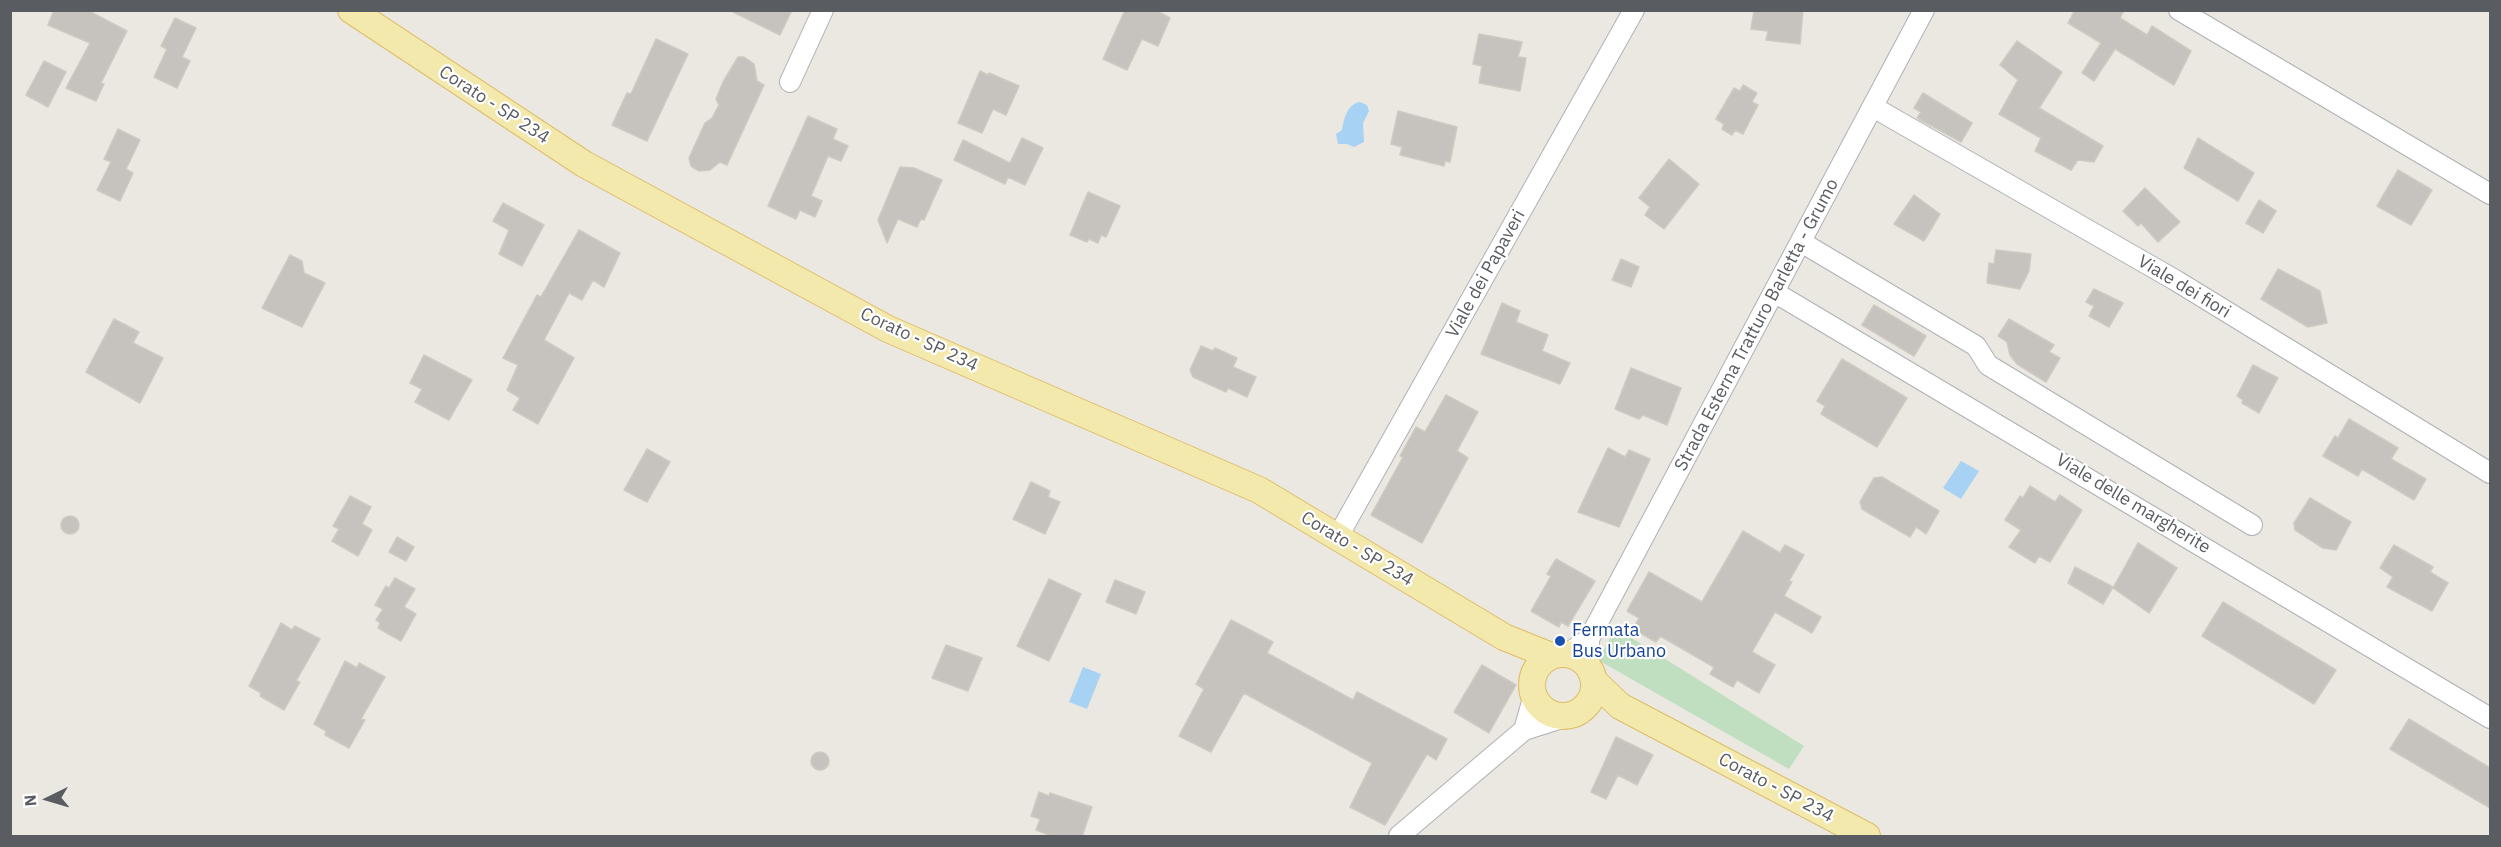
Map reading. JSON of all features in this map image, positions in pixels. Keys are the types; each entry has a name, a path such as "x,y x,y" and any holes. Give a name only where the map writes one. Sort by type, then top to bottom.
{"main road":[{"name":"Corato - SP 234","path":"351,10 584,164 888,329 1259,490 1504,637 1559,655 1583,660 1620,706 1867,837"},
{"name":"Corato - SP 234","path":"1504,637 1546,711 1574,713"},
{"path":"1533,688 1539,666 1559,655"},
{"path":"1574,713 1590,702 1592,674"},
{"path":"1574,713 1620,706"}],"street":[{"path":"790,82 823,10"},
{"name":"Viale dei Papaveri","path":"1337,538 1634,10"},
{"name":"Strada Esterna Tratturo Barletta - Grumo","path":"1592,674 1589,639 1924,10"},
{"path":"2179,10 2490,194"},
{"name":"Viale dei fiori","path":"1873,107 2175,280 2490,473"},
{"path":"1801,242 1976,346 1988,365 2252,525"},
{"name":"Viale delle margherite","path":"1774,292 2490,718"},
{"name":"Strada Esterna Tratturo Barletta - Grumo","path":"1559,655 1589,639"},
{"path":"1524,730 1533,688"},
{"path":"1400,837 1524,730 1574,713"}],"green space":[{"path":"1616,628 1804,746 1789,769 1598,660"}],"water":[{"path":"1360,102 1367,105 1369,111 1363,123 1364,142 1354,147 1338,144 1336,134 1342,130 1347,113 1352,106"},
{"path":"1961,461 1979,471 1961,499 1943,488"},
{"path":"1083,667 1101,674 1087,709 1069,702"}],"building":[{"path":"54,10 87,10 127,31 101,83 104,84 96,101 66,88 90,43 48,25"},
{"path":"729,10 792,10 780,35"},
{"path":"1125,10 1155,10 1170,18 1158,46 1142,39 1127,70 1103,59"},
{"path":"1754,10 1803,10 1800,44 1766,40 1768,31 1751,29"},
{"path":"2075,10 2124,10 2120,18 2147,35 2152,26 2191,51 2174,85 2115,49 2094,81 2082,73 2101,43 2068,23"},
{"path":"175,18 196,28 182,57 190,61 177,88 154,77 167,49 161,46"},
{"path":"1479,34 1522,42 1518,57 1526,58 1520,91 1479,83 1482,66 1473,64"},
{"path":"656,39 688,54 647,141 612,125 627,93 631,94"},
{"path":"2017,41 2062,72 2039,108 2103,146 2094,162 2078,160 2071,170 2035,151 2041,138 1999,114 2018,80 2000,65"},
{"path":"738,57 744,57 754,64 757,81 764,85 727,165 720,162 710,170 699,171 691,166 689,158 705,123 712,118 719,105 716,99"},
{"path":"44,61 66,72 48,107 26,95"},
{"path":"980,71 1019,86 1006,115 993,109 982,133 958,123"},
{"path":"1743,85 1757,93 1752,102 1758,105 1743,134 1735,130 1732,135 1722,129 1724,124 1716,119 1734,88 1740,91"},
{"path":"1923,93 1972,123 1961,142 1917,118 1921,112 1914,108"},
{"path":"1398,111 1457,127 1450,162 1445,161 1444,166 1400,155 1402,147 1391,144"},
{"path":"808,116 837,129 833,139 848,146 841,161 828,156 811,196 822,201 815,217 800,210 796,219 768,206"},
{"path":"118,129 140,140 126,169 133,173 120,201 97,190 111,162 104,159"},
{"path":"1022,138 1043,148 1025,185 1008,177 1005,184 954,160 963,140 1010,163"},
{"path":"2198,138 2254,173 2238,201 2184,168"},
{"path":"1669,159 1699,184 1664,229 1645,215 1650,207 1639,198"},
{"path":"900,167 914,168 942,180 924,220 921,219 917,227 898,219 887,243 878,220"},
{"path":"2398,170 2432,190 2411,225 2377,206"},
{"path":"2145,188 2180,222 2158,242 2141,223 2138,226 2123,211"},
{"path":"1088,192 1120,206 1106,237 1101,235 1098,243 1089,239 1087,242 1070,235"},
{"path":"1914,195 1940,214 1924,241 1894,224"},
{"path":"2259,200 2276,211 2263,233 2246,223"},
{"path":"503,203 544,225 522,266 499,254 509,230 493,221"},
{"path":"579,230 620,253 604,287 593,280 582,300 569,293 544,340 574,358 538,424 513,410 520,398 507,390 518,365 503,358 537,295 541,297"},
{"path":"1996,250 2031,254 2029,271 2020,289 1987,283 1989,263 1994,264"},
{"path":"290,255 302,261 304,273 325,283 302,327 262,308"},
{"path":"1621,259 1639,267 1631,287 1612,280"},
{"path":"2278,269 2320,291 2327,323 2308,327 2261,299"},
{"path":"2094,289 2123,303 2109,327 2089,316 2094,306 2086,302"},
{"path":"1502,303 1520,311 1516,322 1548,335 1542,351 1570,363 1560,384 1481,354"},
{"path":"1874,305 1926,336 1914,356 1862,325"},
{"path":"114,319 139,332 133,343 163,358 140,403 86,372"},
{"path":"2009,319 2054,345 2049,352 2060,358 2046,382 2017,364 2010,355 2007,342 1998,336"},
{"path":"1201,346 1213,351 1215,348 1237,358 1233,367 1256,377 1247,397 1228,388 1226,392 1193,377 1190,370"},
{"path":"424,355 472,380 449,420 415,402 422,389 410,383"},
{"path":"1842,359 1907,398 1877,447 1821,414 1825,406 1817,401"},
{"path":"2253,365 2278,378 2259,413 2242,403 2243,400 2237,396"},
{"path":"1631,368 1681,388 1667,425 1643,415 1639,419 1615,409"},
{"path":"1446,395 1478,412 1457,451 1468,458 1422,543 1371,515 1403,457 1400,456 1416,427 1425,432"},
{"path":"2349,419 2398,448 2391,459 2426,479 2414,500 2362,469 2358,476 2323,456 2335,436 2338,438"},
{"path":"1608,448 1625,457 1629,450 1650,459 1619,527 1578,512"},
{"path":"647,449 670,462 647,502 624,490"},
{"path":"1882,477 1939,511 1926,534 1916,527 1910,537 1862,509 1860,502 1874,478"},
{"path":"1031,482 1050,491 1048,497 1060,502 1045,534 1013,519"},
{"path":"2030,486 2055,502 2060,495 2082,510 2050,562 2039,556 2035,563 2009,547 2021,530 2005,520 2020,496 2023,498"},
{"path":"350,496 371,507 362,524 372,530 358,556 332,541 339,529 333,526"},
{"path":"2310,498 2351,522 2336,550 2323,548 2295,530 2294,523"},
{"path":"70,516 76,519 79,525 76,531 70,534 64,531 61,525 64,519"},
{"path":"1743,531 1780,553 1785,545 1804,555 1789,581 1792,582 1784,596 1821,617 1812,633 1775,612 1752,652 1775,665 1759,693 1737,680 1733,687 1710,674 1714,667 1660,636 1656,642 1633,629 1639,618 1627,611 1649,572 1702,602"},
{"path":"397,537 414,547 406,561 389,552"},
{"path":"2138,543 2177,568 2149,613 2113,588"},
{"path":"2394,545 2433,567 2430,572 2448,583 2432,611 2387,587 2393,577 2380,568"},
{"path":"1556,559 1595,581 1568,626 1561,622 1559,627 1531,611 1551,576 1547,574"},
{"path":"2075,567 2113,587 2103,604 2068,583"},
{"path":"395,578 415,589 404,607 416,614 401,641 378,628 380,623 376,620 383,609 375,605 386,586 389,588"},
{"path":"1049,579 1081,594 1049,661 1017,646"},
{"path":"1115,580 1145,592 1136,614 1106,602"},
{"path":"2223,602 2336,670 2314,704 2202,636"},
{"path":"1231,620 1273,642 1267,653 1353,700 1357,692 1447,739 1436,760 1427,754 1385,825 1350,807 1372,763 1244,693 1211,752 1179,736 1204,689 1196,684"},
{"path":"281,623 292,630 295,626 320,639 296,681 300,682 284,710 260,696 261,693 249,686"},
{"path":"946,645 982,658 968,691 932,678"},
{"path":"345,661 357,668 359,663 385,677 361,719 365,720 349,748 325,735 326,731 314,724"},
{"path":"1482,665 1516,685 1489,733 1454,712"},
{"path":"2409,719 2490,768 2490,808 2390,749"},
{"path":"1616,737 1653,755 1637,785 1618,775 1606,799 1591,792"},
{"path":"820,752 826,755 829,761 826,767 820,770 814,767 811,761 814,755"},
{"path":"1039,792 1049,796 1050,793 1092,807 1082,837 1054,837 1036,830 1040,819 1031,816"}],"place":[{"name":"Fermata Bus Urbano","path":"1560,641"}]}
